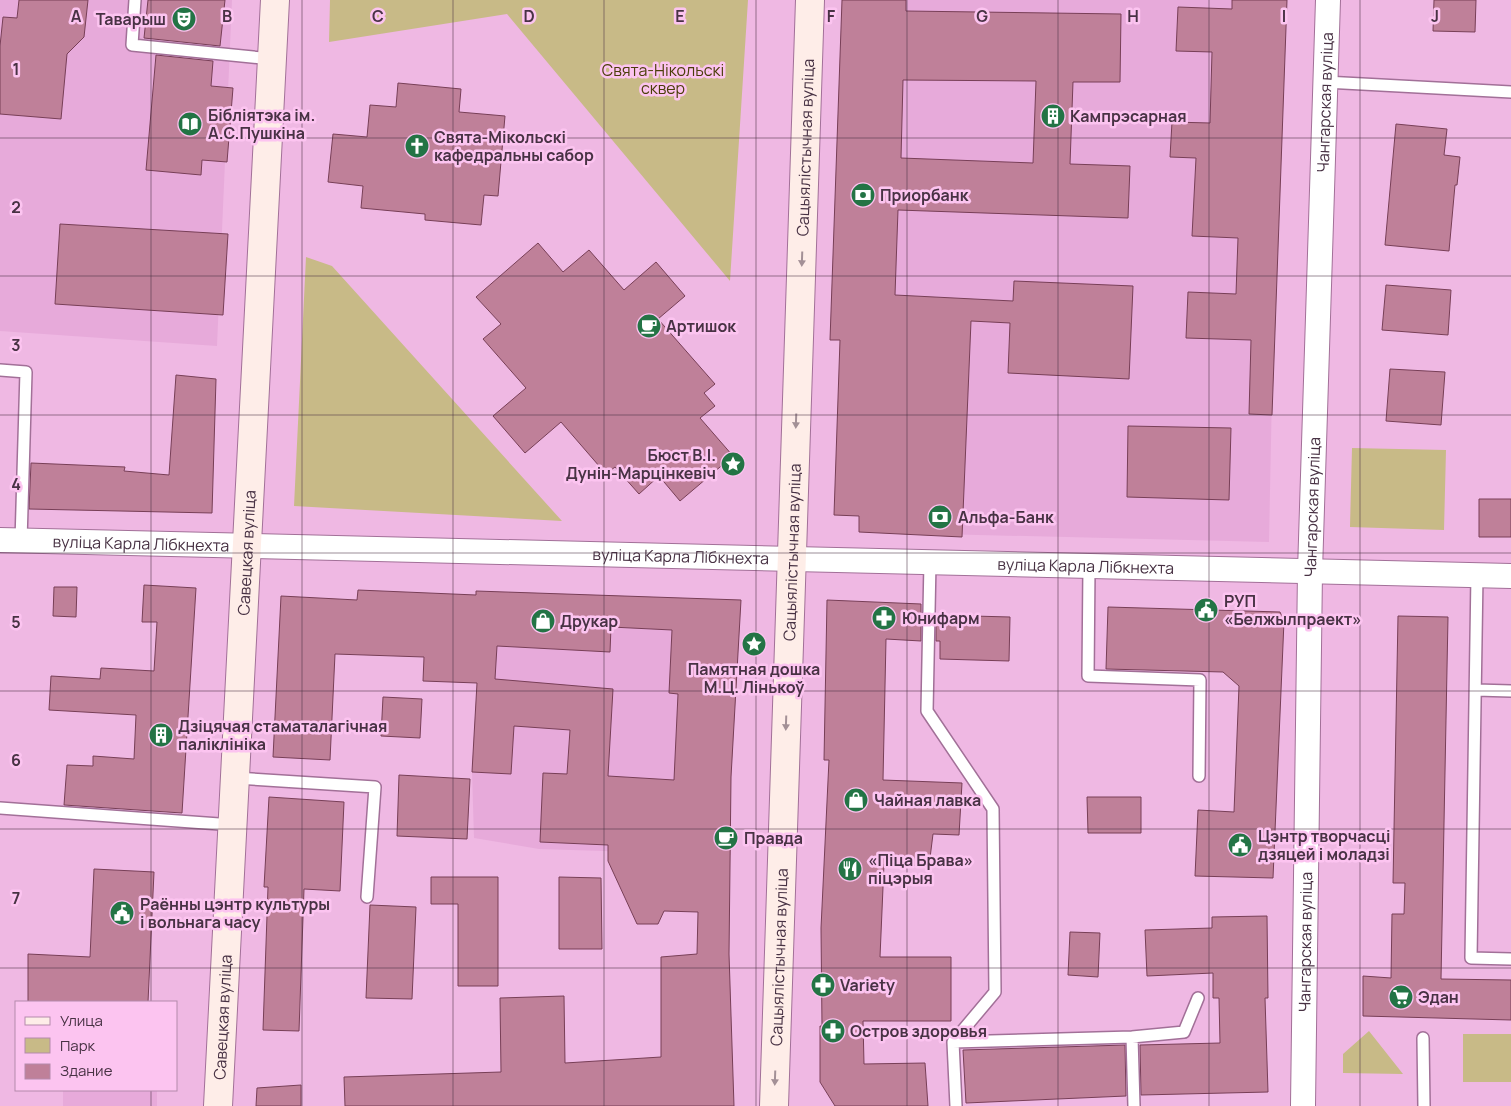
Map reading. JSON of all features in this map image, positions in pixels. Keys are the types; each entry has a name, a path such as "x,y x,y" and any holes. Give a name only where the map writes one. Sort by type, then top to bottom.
{"street":[{"name":"Савецкая вуліца","path":"218,1106 275,0"},
{"name":"Сацыялістычная вуліца","path":"774,1106 810,0"},
{"name":"Чангарская вуліца","path":"1303,1106 1310,571 1328,0"},
{"name":"вуліца Карла Лібкнехта","path":"11,540 1511,576"}],"lane":[{"path":"135,0 132,45 272,59"},
{"path":"1325,82 1511,92"},
{"path":"0,370 26,372 11,540"},
{"path":"930,562 927,710 993,809 995,992 953,1042 956,1106"},
{"path":"1089,567 1088,676 1200,680 1200,776"},
{"path":"1477,575 1471,958 1511,959"},
{"path":"1476,690 1511,691"},
{"path":"236,778 376,787 367,897"},
{"path":"0,808 233,825"},
{"path":"953,1042 1132,1037 1184,1032 1198,998"},
{"path":"1132,1037 1134,1106"},
{"path":"1424,1038 1424,1106"}],"shaded area":[{"path":"0,0 232,0 217,346 0,331"},
{"path":"842,0 1287,0 1273,341 1269,542 859,532 867,341 830,340"},
{"path":"476,591 741,600 731,783 731,855 539,849 474,838 472,772 477,680 473,645"},
{"path":"63,1091 157,1091 157,1106 63,1106"}],"green space":[{"name":"Свята-Нікольскі сквер","path":"330,0 748,0 730,281 507,14 329,42"},
{"path":"306,257 332,266 562,521 294,506"},
{"path":"1352,448 1446,450 1444,530 1350,527"},
{"path":"1369,1031 1403,1074 1343,1073 1343,1054"},
{"path":"1463,1034 1511,1034 1511,1082 1463,1082"}],"building":[{"path":"19,0 88,0 84,37 67,54 61,119 0,114 0,46 3,17 17,18"},
{"name":"Таварыш","path":"148,0 225,0 220,46 144,38"},
{"path":"842,0 906,0 906,11 1121,14 1120,82 1073,82 1070,164 1130,166 1128,218 898,210 895,295 1013,301 1014,281 1133,286 1129,379 1008,373 1010,323 971,321 962,537 859,532 859,516 834,515 840,340 830,340","holes":["903,80 1036,81 1033,163 901,158"]},
{"path":"1232,0 1287,0 1272,415 1249,414 1251,340 1186,338 1188,292 1236,294 1238,238 1192,236 1196,158 1170,157 1172,122 1210,123 1212,52 1176,51 1178,7 1232,9"},
{"path":"1434,0 1476,0 1475,32 1433,31"},
{"name":"Бібліятэка ім. А.С.Пушкіна","path":"156,55 213,61 211,86 233,88 227,162 202,160 201,175 146,170"},
{"name":"Свята-Мікольскі кафедральны сабор","path":"398,83 461,89 459,112 505,116 498,196 484,195 481,225 425,220 425,214 361,208 363,186 328,182 333,134 367,137 370,105 396,107"},
{"path":"1396,124 1447,129 1444,155 1460,157 1457,185 1455,185 1449,251 1385,245"},
{"path":"60,224 228,234 223,315 55,304"},
{"path":"538,243 563,272 589,250 624,290 656,262 685,296 658,319 715,384 704,393 715,406 700,418 733,456 680,501 659,476 639,494 615,467 606,474 561,422 525,453 493,416 526,388 483,339 501,324 476,297"},
{"path":"1386,285 1451,290 1448,335 1382,330"},
{"path":"1390,369 1445,372 1441,425 1386,421"},
{"path":"176,375 216,379 212,513 29,509 31,463 125,467 124,471 169,475"},
{"path":"1128,426 1231,428 1229,500 1127,497"},
{"path":"1479,499 1511,499 1511,537 1479,537"},
{"name":"Дзіцячая стаматалагічная паліклініка","path":"144,585 196,588 182,813 64,805 67,765 93,766 93,756 134,759 136,715 49,710 51,676 100,679 101,668 154,671 157,622 142,622"},
{"path":"54,587 77,587 76,617 53,616"},
{"path":"358,590 476,595 476,591 741,600 731,777 729,954 734,1106 345,1106 344,1077 501,1072 500,998 564,996 565,1063 661,1057 661,957 697,954 698,912 664,911 658,924 637,924 608,861 608,845 540,842 543,773 567,774 570,730 514,726 511,774 472,772 477,683 423,681 424,657 335,654 330,760 273,757 281,596 357,600","holes":["611,627 672,630 669,693 678,694 674,780 608,776 613,689 495,679 497,646 610,652"]},
{"path":"827,600 921,604 921,641 886,639 883,780 962,783 959,835 933,834 929,866 884,864 880,957 951,957 951,1021 863,1021 864,1064 925,1063 928,1106 835,1106 820,1082 820,1026 822,1026 821,928 829,760 824,760"},
{"path":"1108,607 1280,612 1284,621 1273,878 1195,876 1198,810 1234,812 1239,686 1223,672 1106,669"},
{"path":"936,615 1010,617 1009,661 940,659 940,641 936,641"},
{"path":"1398,616 1448,617 1441,979 1511,980 1511,1020 1363,1016 1363,976 1391,978 1392,914 1404,914 1405,883 1393,883"},
{"path":"383,697 422,699 420,738 381,736"},
{"path":"399,775 470,779 467,839 397,836"},
{"path":"269,797 344,802 340,891 304,889 299,1031 263,1030 268,887 264,887"},
{"path":"1087,797 1141,797 1141,833 1088,833"},
{"name":"Раённы цэнтр культуры і вольнага часу","path":"94,869 154,872 148,1001 28,1001 28,954 90,957"},
{"path":"431,877 498,877 498,986 458,986 458,904 431,904"},
{"path":"559,877 601,878 602,949 559,949"},
{"path":"370,905 416,907 412,999 366,998"},
{"path":"1267,916 1268,998 1265,998 1268,1092 1141,1095 1140,1045 1220,1043 1219,998 1213,998 1213,973 1147,976 1145,930 1212,928 1212,917"},
{"path":"1070,932 1100,933 1098,977 1068,975"},
{"path":"1125,1045 1126,1096 966,1103 963,1050"},
{"path":"301,1085 301,1106 256,1106 257,1088"}],"place":[{"name":"Таварыш","path":"184,19"},
{"name":"Кампрэсарная","path":"1053,116"},
{"name":"Бібліятэка ім. А.С.Пушкіна","path":"190,124"},
{"name":"Свята-Мікольскі кафедральны сабор","path":"417,146"},
{"name":"Приорбанк","path":"863,195"},
{"name":"Артишок","path":"649,326"},
{"name":"Бюст В.І. Дунін-Марцінкевіч","path":"733,464"},
{"name":"Альфа-Банк","path":"940,517"},
{"name":"РУП «Белжылпраект»","path":"1206,610"},
{"name":"Юнифарм","path":"884,618"},
{"name":"Друкар","path":"543,621"},
{"name":"Памятная дошка М.Ц. Лінькоў","path":"754,644"},
{"name":"Дзіцячая стаматалагічная паліклініка","path":"161,735"},
{"name":"Чайная лавка","path":"856,800"},
{"name":"Правда","path":"726,838"},
{"name":"Цэнтр творчасці дзяцей і моладзі","path":"1240,845"},
{"name":"«Піца Брава» піцэрыя","path":"850,869"},
{"name":"Раённы цэнтр культуры і вольнага часу","path":"122,913"},
{"name":"Variety","path":"823,985"},
{"name":"Эдан","path":"1401,997"},
{"name":"Остров здоровья","path":"833,1031"}]}
